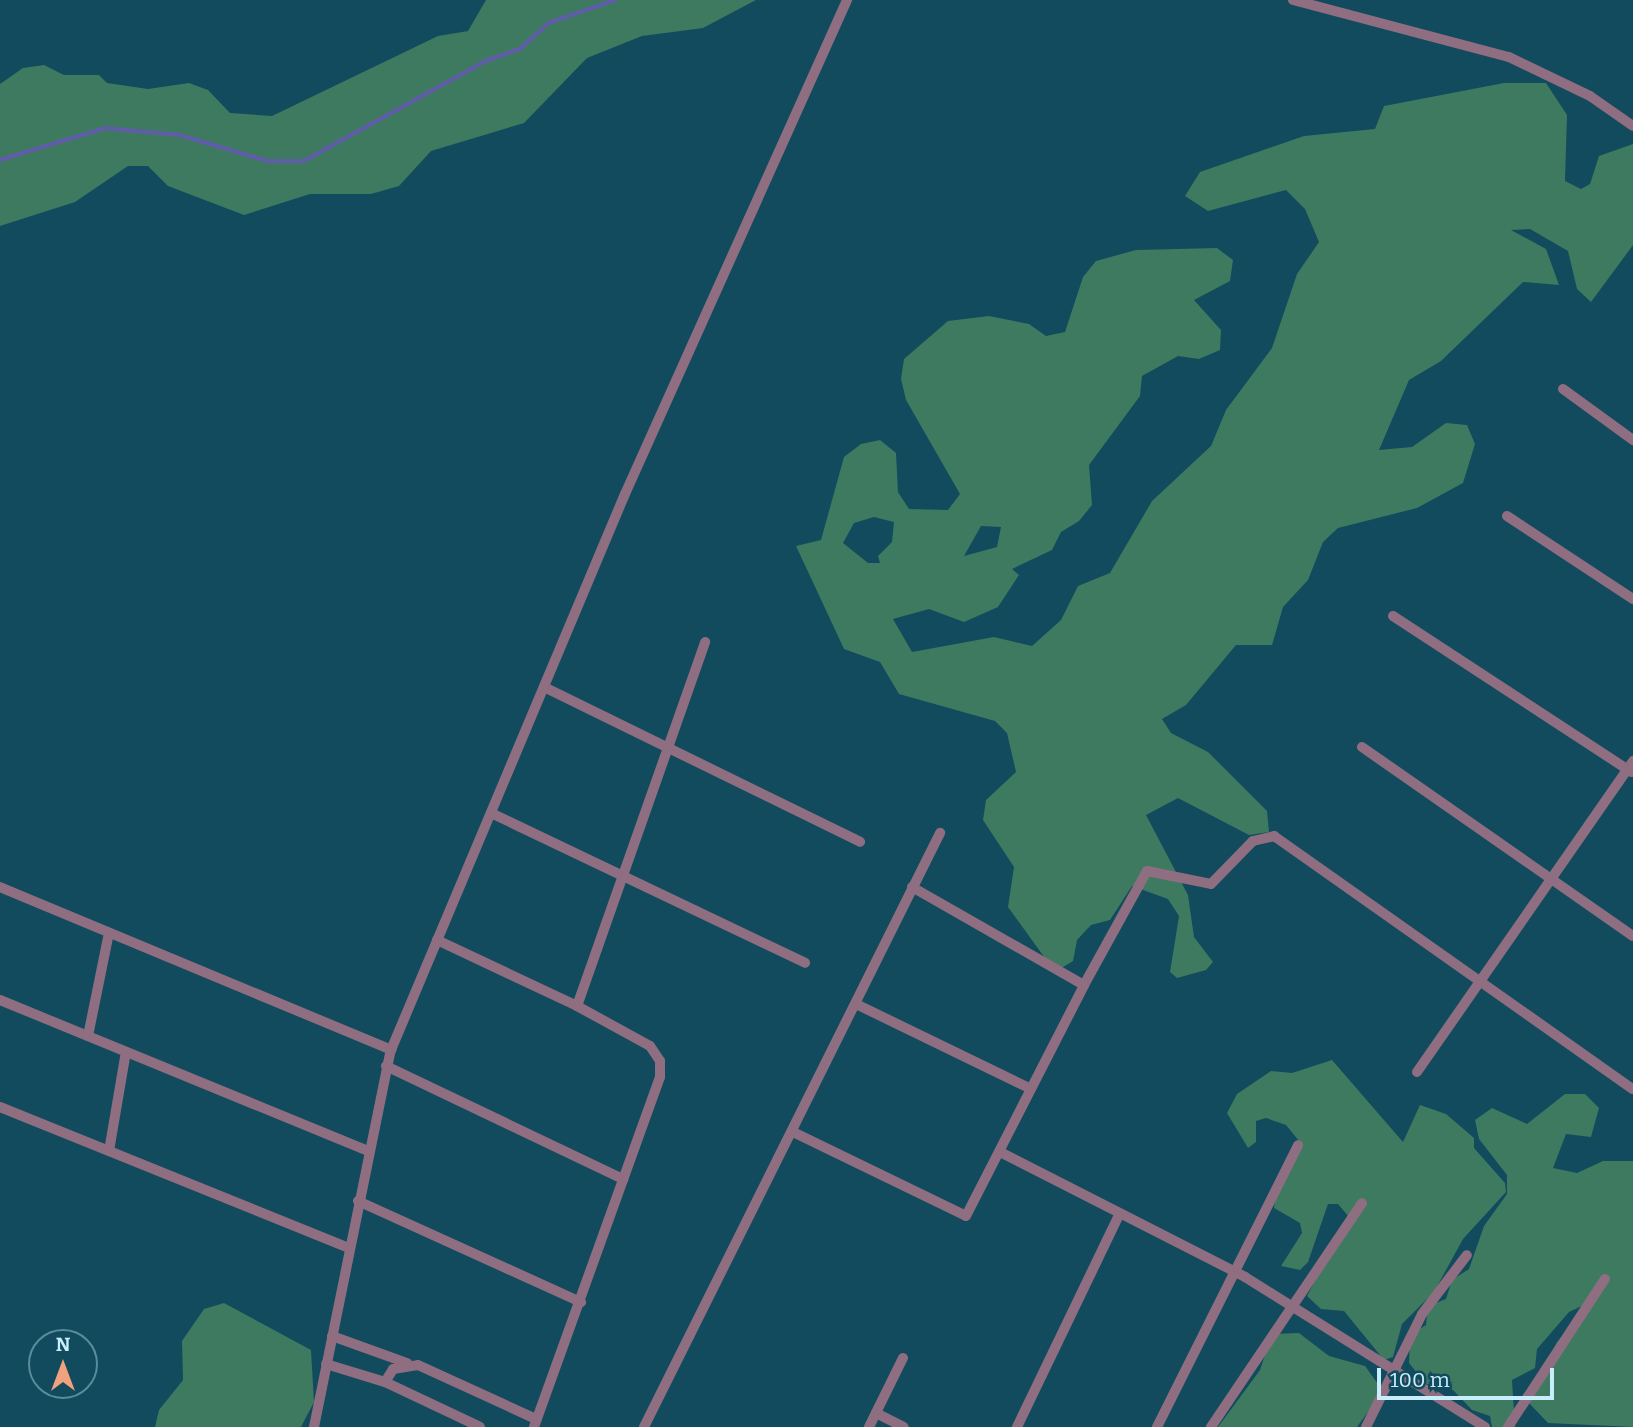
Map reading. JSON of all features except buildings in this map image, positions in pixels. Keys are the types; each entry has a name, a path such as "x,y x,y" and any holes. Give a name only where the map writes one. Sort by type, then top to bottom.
{"street":[{"path":"314,1427 358,1201 391,1050 544,687 847,0"},
{"path":"1293,0 1509,57 1590,96 1633,126"},
{"path":"1563,389 1633,440"},
{"path":"1507,516 1633,599"},
{"path":"1393,615 1631,768 1417,1072"},
{"path":"577,1006 705,642"},
{"path":"544,687 860,842"},
{"path":"1362,747 1633,936"},
{"path":"491,813 805,963"},
{"path":"643,1427 793,1132 940,832"},
{"path":"793,1132 966,1216 1002,1153 1029,1088 1147,871 1211,884 1253,841 1274,836 1479,984 1633,1089"},
{"path":"0,887 391,1050"},
{"path":"912,887 1084,985"},
{"path":"88,1036 109,933"},
{"path":"332,1336 407,1363 535,1423 624,1179 660,1061 649,1046 577,1006 438,940"},
{"path":"0,1000 369,1150"},
{"path":"856,1004 1029,1088"},
{"path":"109,1151 126,1052"},
{"path":"386,1066 624,1179"},
{"path":"0,1107 349,1248"},
{"path":"1157,1427 1298,1145"},
{"path":"1002,1153 1236,1273 1485,1427"},
{"path":"358,1201 581,1302"},
{"path":"1211,1427 1362,1203"},
{"path":"1017,1427 1120,1213"},
{"path":"1366,1427 1396,1374 1422,1314 1467,1255"},
{"path":"1508,1427 1605,1279"},
{"path":"869,1427 903,1358"},
{"path":"385,1382 407,1363"},
{"path":"326,1364 385,1382 480,1427"},
{"path":"876,1413 904,1427"}],"green space":[{"path":"486,0 756,0 703,28 642,36 587,58 524,123 431,151 399,186 371,194 310,194 244,215 168,186 148,166 128,166 75,202 0,226 0,84 23,68 44,65 64,75 99,75 107,83 148,89 189,83 208,90 230,113 272,116 438,36 468,31"},
{"path":"1504,83 1546,83 1567,115 1565,181 1581,189 1590,184 1599,156 1633,144 1633,245 1591,302 1577,289 1568,251 1530,229 1511,230 1546,249 1559,285 1523,282 1441,361 1409,380 1379,450 1412,447 1446,423 1467,425 1475,444 1463,483 1417,508 1338,528 1323,542 1308,580 1283,607 1272,645 1236,645 1186,705 1162,719 1171,733 1208,752 1267,811 1269,832 1249,835 1178,798 1146,815 1188,895 1194,937 1213,962 1206,970 1177,978 1170,972 1179,916 1168,899 1132,886 1110,920 1091,925 1077,940 1073,961 1055,972 1008,907 1014,867 983,820 986,800 1016,772 1007,733 995,721 899,694 880,662 844,649 796,546 821,540 844,457 861,444 880,440 896,453 898,492 909,509 948,510 960,494 906,400 901,379 904,359 948,321 989,316 1029,324 1046,336 1065,332 1083,277 1096,261 1136,250 1217,248 1233,260 1230,281 1194,300 1221,330 1220,350 1199,359 1178,356 1142,376 1140,396 1089,465 1092,505 1079,521 1061,532 1052,550 1012,569 1019,575 998,607 964,622 929,609 893,619 912,652 994,637 1032,646 1061,620 1078,586 1110,573 1152,501 1211,446 1226,410 1272,348 1297,274 1319,242 1305,209 1286,190 1208,211 1185,196 1200,172 1304,136 1375,129 1384,106","holes":["874,517 894,522 892,542 878,556 880,563 868,563 843,543 854,523","981,526 1001,527 997,547 964,556"]},
{"path":"1332,1060 1403,1142 1420,1105 1446,1114 1474,1138 1474,1148 1505,1183 1506,1192 1463,1239 1434,1292 1402,1324 1393,1357 1384,1360 1344,1311 1321,1309 1307,1296 1349,1217 1338,1204 1328,1204 1308,1262 1300,1270 1281,1266 1302,1233 1300,1223 1274,1208 1277,1180 1299,1141 1286,1125 1266,1118 1256,1121 1256,1142 1248,1148 1227,1113 1237,1094 1271,1071 1292,1073"},
{"path":"1565,1094 1585,1094 1599,1108 1591,1137 1566,1134 1553,1168 1577,1173 1603,1161 1633,1161 1633,1427 1548,1423 1528,1402 1557,1342 1586,1313 1586,1304 1569,1312 1537,1349 1535,1368 1512,1380 1515,1427 1492,1427 1490,1416 1472,1410 1453,1390 1426,1384 1409,1363 1410,1335 1426,1325 1428,1306 1446,1299 1452,1280 1469,1269 1484,1226 1507,1194 1507,1175 1479,1139 1475,1120 1492,1108 1527,1124"},
{"path":"224,1303 311,1350 314,1402 301,1427 155,1427 159,1410 183,1380 182,1341 204,1309"},
{"path":"1299,1333 1329,1356 1365,1366 1378,1384 1381,1394 1357,1427 1218,1427 1260,1370 1272,1334"}],"waterway":[{"path":"0,160 105,128 180,135 268,161 304,161 488,60 520,49 549,23 615,0"}]}
